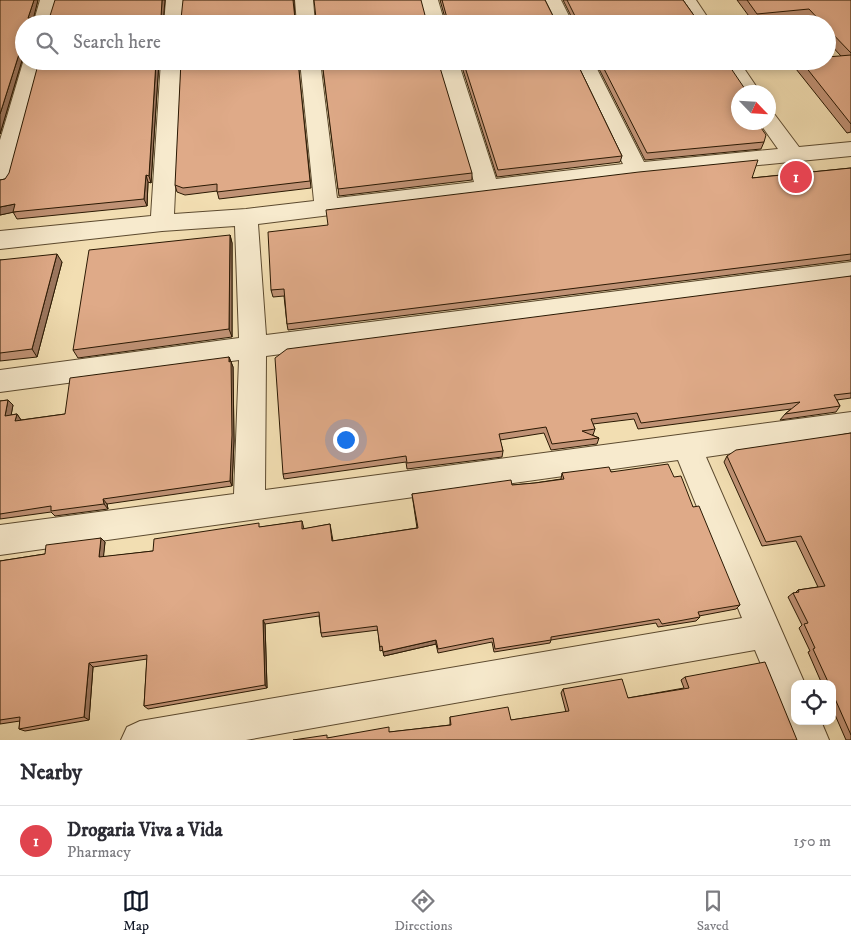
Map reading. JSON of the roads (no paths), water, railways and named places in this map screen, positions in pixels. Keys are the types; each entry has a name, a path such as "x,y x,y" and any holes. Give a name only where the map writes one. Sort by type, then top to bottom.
{"street":[{"path":"45,15 49,0"},
{"path":"174,15 175,0"},
{"path":"304,0 305,15"},
{"path":"429,0 433,15"},
{"path":"552,0 560,15"},
{"path":"687,0 697,15"},
{"path":"0,179 30,70"},
{"path":"162,223 170,70"},
{"path":"311,70 326,207"},
{"path":"451,70 487,188"},
{"path":"587,70 637,170"},
{"path":"735,70 745,85"},
{"path":"775,130 793,155"},
{"path":"0,240 162,223 246,217 637,170 851,149"},
{"path":"246,217 253,347 249,507"},
{"path":"0,380 851,271"},
{"path":"0,540 851,424"},
{"path":"687,447 791,692"},
{"path":"140,740 766,631"},
{"path":"804,725 810,740"}],"place":[{"name":"Drogaria Viva a Vida","path":"796,177"}]}
